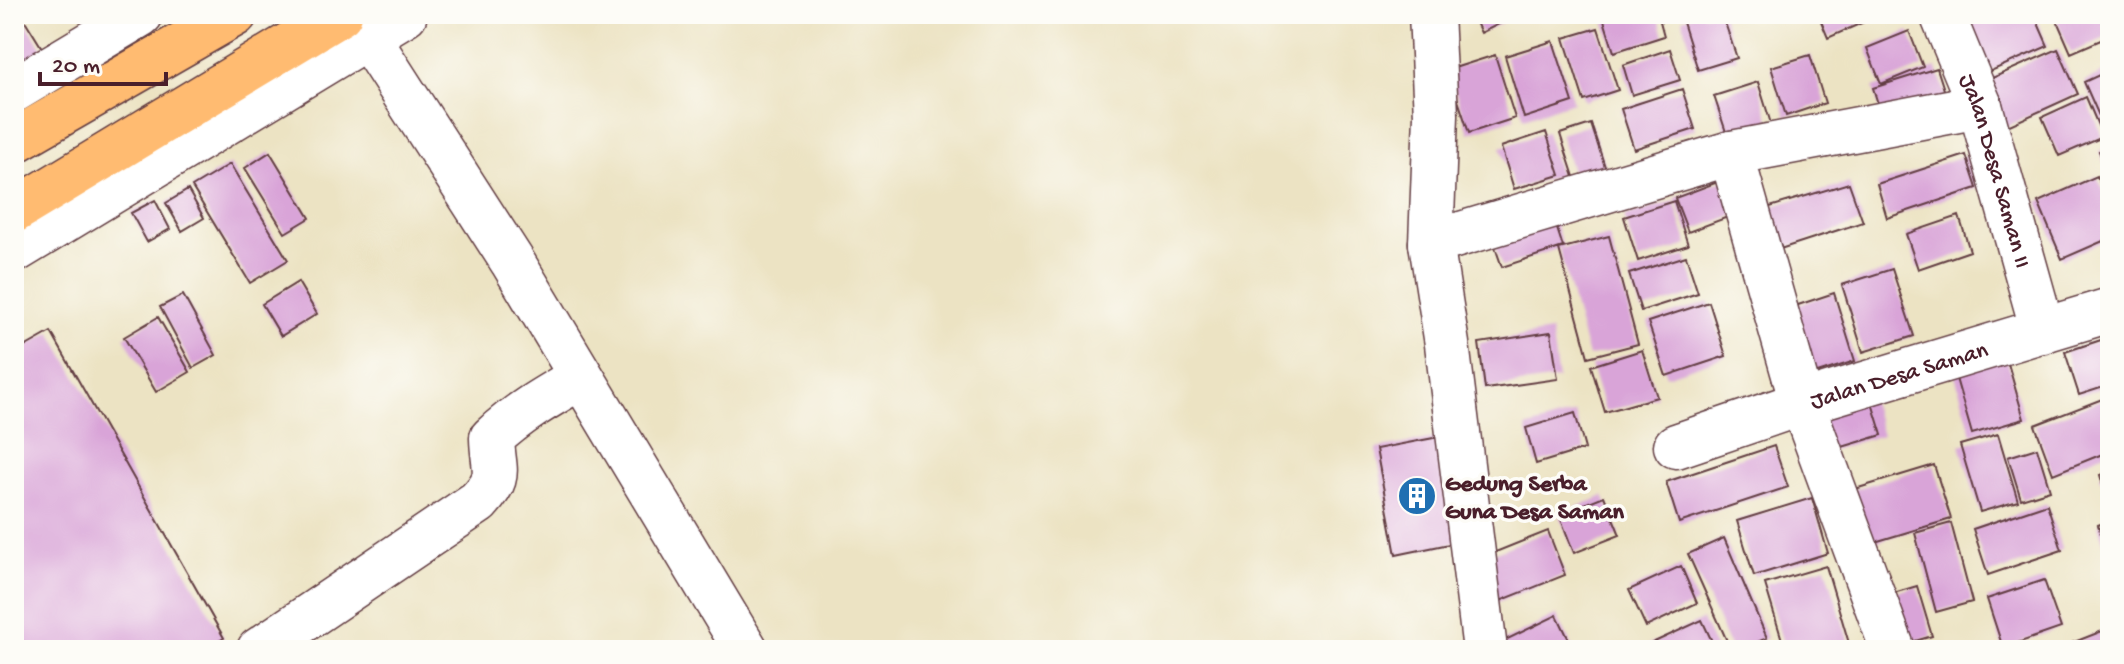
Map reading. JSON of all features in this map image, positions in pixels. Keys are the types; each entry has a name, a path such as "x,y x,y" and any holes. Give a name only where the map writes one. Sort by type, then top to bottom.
{"highway":[{"path":"14,141 235,14"},
{"path":"14,211 353,25"}],"street":[{"path":"14,90 141,14"},
{"path":"14,251 353,25 405,14"},
{"path":"1431,14 1436,115 1431,243 1447,344 1485,650"},
{"name":"Jalan Desa Saman II","path":"1942,14 1980,106 2043,331"},
{"path":"353,25 512,261 746,650"},
{"path":"1431,243 1731,153 1980,106"},
{"path":"1676,446 1802,403 1731,153"},
{"name":"Jalan Desa Saman","path":"1893,650 1802,403 2110,310"},
{"path":"259,650 478,502 490,489 496,476 492,438 545,398 581,377"}],"building":[{"path":"14,14 21,14 45,53 14,73"},
{"path":"1472,14 1519,14 1481,33"},
{"path":"1621,14 1658,14 1664,36 1614,52 1604,20"},
{"path":"1696,14 1722,14 1737,58 1698,70 1682,19"},
{"path":"1818,14 1882,14 1828,38"},
{"path":"1970,14 2034,14 2048,46 1975,78 1951,22"},
{"path":"2054,14 2110,14 2110,36 2071,53"},
{"path":"1598,28 1618,90 1584,101 1564,38"},
{"path":"1909,31 1923,67 1881,84 1867,48"},
{"path":"1553,41 1573,102 1524,118 1505,56"},
{"path":"1670,49 1680,80 1632,95 1623,65"},
{"path":"2058,49 2078,94 2003,128 1983,82"},
{"path":"1495,55 1515,118 1469,133 1448,70"},
{"path":"1810,55 1825,103 1786,116 1771,67"},
{"path":"1937,68 1948,102 1884,123 1873,88"},
{"path":"2110,70 2110,122 2103,125 2084,82"},
{"path":"1758,82 1772,127 1729,141 1714,96"},
{"path":"1682,89 1695,129 1634,149 1621,109"},
{"path":"2086,97 2103,137 2059,156 2042,117"},
{"path":"1591,124 1608,176 1577,186 1560,134"},
{"path":"1546,132 1560,175 1514,189 1501,147"},
{"path":"2110,146 2110,177 2099,151"},
{"path":"270,152 310,218 285,233 245,168"},
{"path":"1966,155 1977,188 1887,218 1877,184"},
{"path":"230,164 288,260 250,283 192,187"},
{"path":"2097,176 2110,204 2110,238 2062,259 2038,202"},
{"path":"1731,177 1744,211 1688,232 1675,198"},
{"path":"1849,183 1863,222 1774,251 1760,210"},
{"path":"188,190 204,218 182,231 166,203"},
{"path":"155,200 170,229 147,242 131,213"},
{"path":"1674,201 1688,245 1638,261 1624,217"},
{"path":"1551,210 1563,247 1502,267 1489,230"},
{"path":"1959,216 1970,251 1918,269 1906,234"},
{"path":"1609,236 1638,344 1588,357 1559,249"},
{"path":"1686,256 1698,293 1641,311 1629,274"},
{"path":"1892,269 1914,336 1863,352 1842,285"},
{"path":"298,282 317,314 281,336 262,304"},
{"path":"1834,293 1855,361 1805,377 1783,310"},
{"path":"183,295 216,355 193,368 160,307"},
{"path":"1709,302 1726,356 1666,376 1648,322"},
{"path":"158,317 190,372 156,392 124,337"},
{"path":"51,332 224,638 203,650 14,650 14,353"},
{"path":"1551,332 1558,379 1485,389 1479,343"},
{"path":"2110,337 2110,385 2079,395 2065,352"},
{"path":"1642,350 1657,397 1605,412 1591,366"},
{"path":"2005,353 2024,419 1972,434 1953,368"},
{"path":"1868,390 1882,435 1829,451 1816,405"},
{"path":"2110,396 2110,451 2053,474 2035,425"},
{"path":"1575,413 1585,449 1536,464 1526,428"},
{"path":"1998,434 2018,501 1980,512 1960,445"},
{"name":"Gedung Serba Guna Desa Saman","path":"1439,437 1459,542 1396,555 1376,449"},
{"path":"1774,446 1788,487 1679,523 1666,482"},
{"path":"2037,448 2050,490 2021,499 2008,457"},
{"path":"1934,465 1951,519 1858,547 1842,493"},
{"path":"2110,472 2110,506 2109,506 2100,475"},
{"path":"1604,496 1620,535 1574,553 1559,514"},
{"path":"1812,498 1828,553 1754,576 1737,521"},
{"path":"2047,504 2062,550 1988,575 1973,529"},
{"path":"2110,521 2110,560 2109,560 2098,525"},
{"path":"1951,523 1972,602 1936,612 1915,533"},
{"path":"1548,531 1565,575 1495,603 1478,559"},
{"path":"1724,538 1767,638 1739,650 1731,650 1688,554"},
{"path":"1681,566 1697,603 1646,627 1629,590"},
{"path":"1826,566 1851,650 1785,650 1765,584"},
{"path":"2044,580 2061,628 2003,648 1987,599"},
{"path":"1917,586 1932,636 1895,647 1880,597"},
{"path":"1557,615 1574,650 1492,650 1491,647"},
{"path":"1702,620 1716,650 1637,650"},
{"path":"2110,628 2110,650 2066,650 2064,646"}],"place":[{"name":"Gedung Serba Guna Desa Saman","path":"1417,496"}]}
